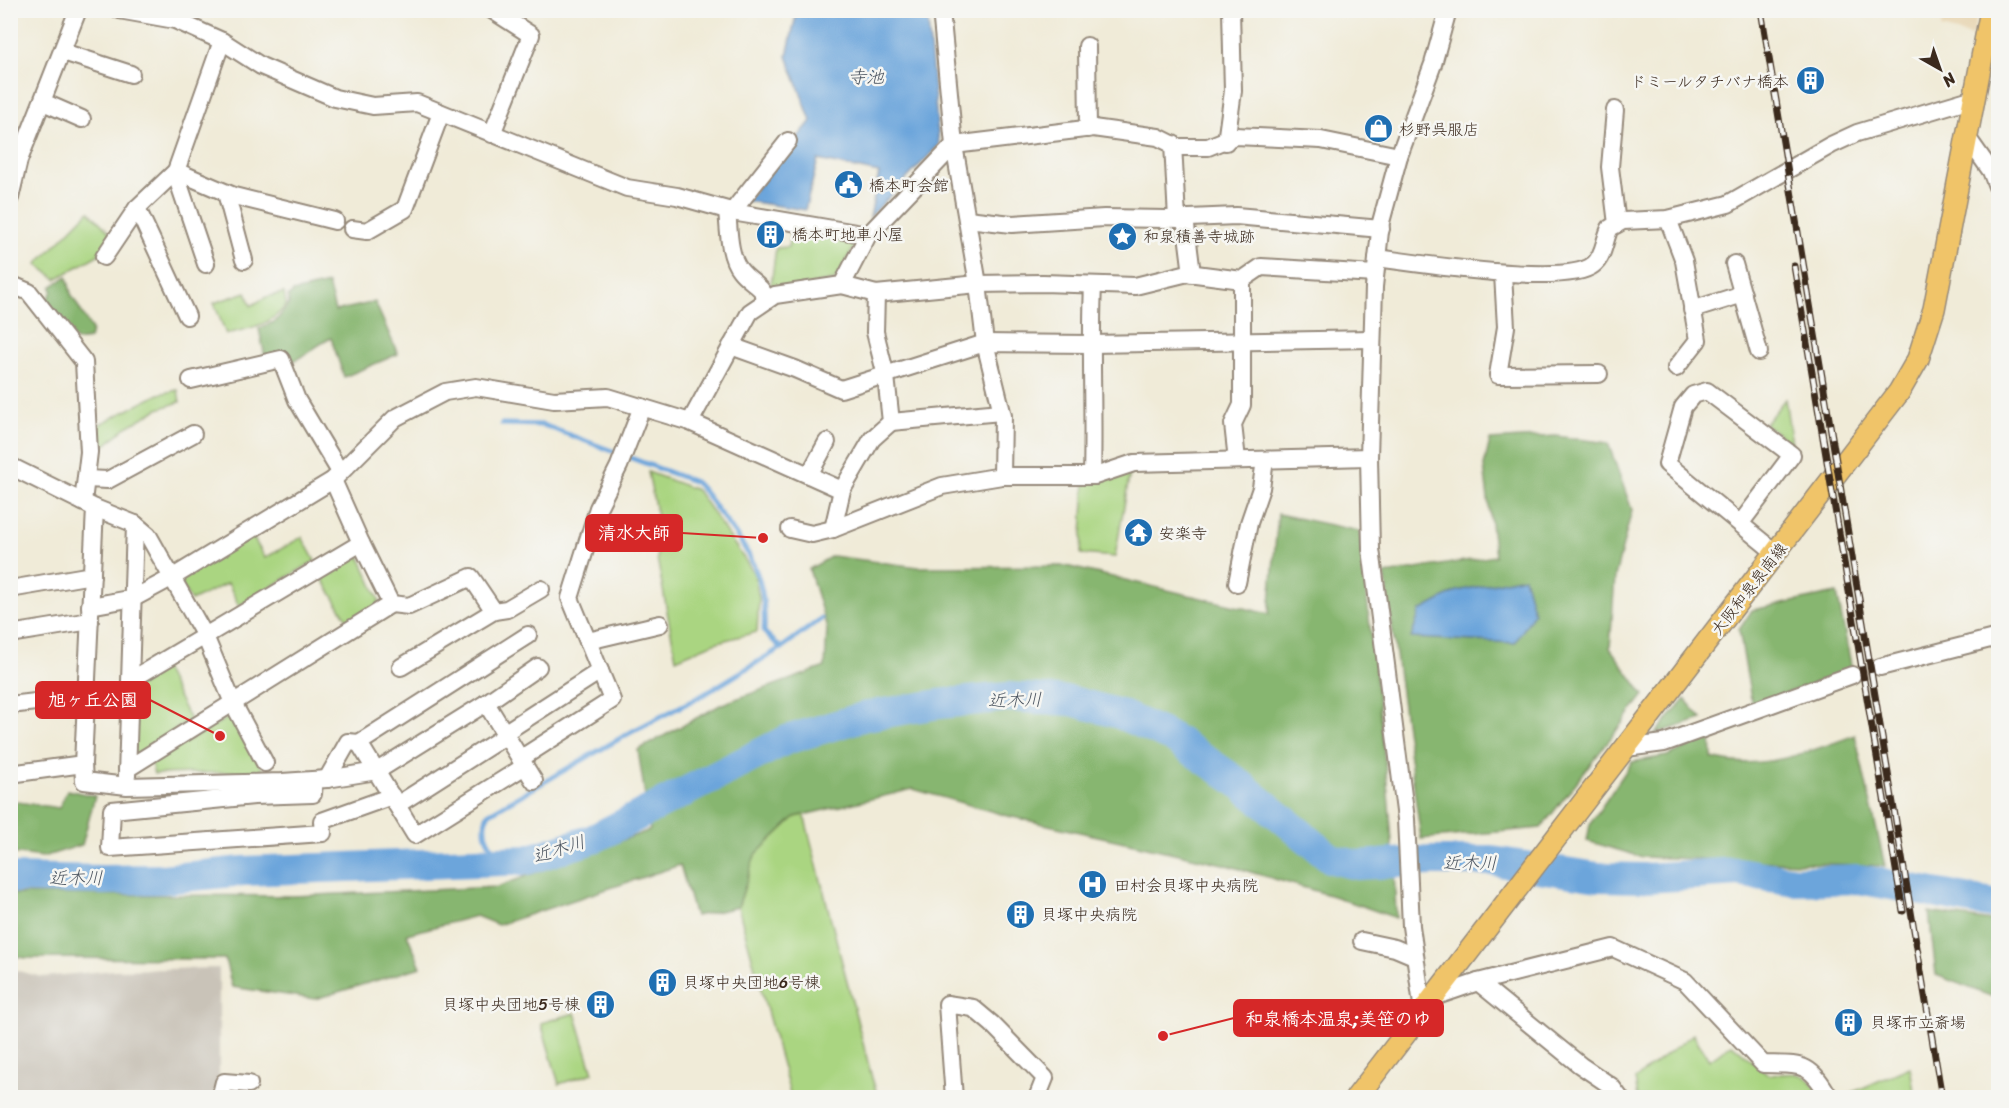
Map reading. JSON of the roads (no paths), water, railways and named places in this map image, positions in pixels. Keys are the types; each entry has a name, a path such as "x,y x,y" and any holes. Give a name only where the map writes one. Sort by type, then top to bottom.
{"main road":[{"name":"大阪和泉泉南線","path":"1356,1098 1899,392 1918,359 1934,309 1991,10"}],"street":[{"path":"10,198 19,160 78,10"},
{"path":"118,10 175,20 222,41 261,66 335,98 373,106 417,103 627,189 677,196 730,211 868,235"},
{"path":"492,10 531,35 492,134"},
{"path":"941,10 954,145 978,284 985,343 1002,412 1002,476"},
{"path":"1226,142 1233,91 1231,10"},
{"path":"1448,10 1433,64 1399,156 1381,229 1376,266 1372,339 1369,458 1371,549 1406,819 1414,956 1429,1005 1478,982 1613,948 1685,981 1763,1064 1802,1065 1818,1077 1830,1098"},
{"path":"206,264 178,181 178,172 222,41"},
{"path":"1087,46 1088,129"},
{"path":"63,52 131,74"},
{"path":"690,422 750,312 775,295 842,285 876,294 978,284 1135,286 1192,274 1242,280 1261,267 1376,266 1503,274 1581,272 1600,259 1610,228 1623,221 1668,219 1728,204 1831,145 1857,133 1974,98"},
{"path":"43,102 82,119"},
{"path":"1615,110 1610,168 1617,224"},
{"path":"352,229 367,231 405,209 441,113"},
{"path":"842,285 868,235 954,145 1088,129 1158,137 1178,147 1208,147 1226,142 1235,136 1321,140 1399,156"},
{"path":"1967,137 1991,171 1998,189"},
{"path":"767,300 763,289 738,267 731,243 730,211 788,141"},
{"path":"1173,144 1181,219 1192,274"},
{"path":"178,172 226,193 334,221"},
{"path":"104,257 137,208 178,172"},
{"path":"226,193 244,260"},
{"path":"137,208 187,316"},
{"path":"967,219 1012,224 1104,218 1181,219 1236,216 1381,229"},
{"path":"1668,219 1684,261 1698,340 1676,368"},
{"path":"1734,264 1759,352"},
{"path":"1503,274 1506,327 1498,375 1599,374"},
{"path":"1237,460 1233,424 1242,405 1242,280"},
{"path":"10,284 29,292 84,362 89,452 86,479 92,576 84,781 127,777 318,784"},
{"path":"1092,475 1093,285"},
{"path":"876,294 875,332 886,376 891,422"},
{"path":"1692,310 1743,294"},
{"path":"731,346 795,369 841,390 985,343 1091,344 1372,339"},
{"path":"191,380 281,359 297,400 336,476 361,543 391,604"},
{"path":"10,634 90,614 134,598 173,577 336,476 395,418 445,392 476,387 554,400 608,397 690,422 842,490"},
{"path":"1740,524 1792,455 1707,391 1693,395 1683,407 1667,464 1776,554"},
{"path":"359,744 415,835 612,700 570,598 598,508 642,407"},
{"path":"833,529 842,490 872,439 891,422 1002,412"},
{"path":"86,479 108,480 193,434"},
{"path":"809,475 827,442"},
{"path":"790,529 812,534 833,529 942,486 1002,476 1092,475 1134,463 1369,458"},
{"path":"1237,583 1249,523 1261,488 1265,460"},
{"path":"10,466 89,505 135,524 148,535 205,636 233,703 265,763"},
{"path":"127,777 135,524"},
{"path":"10,705 86,695 131,686 205,636 361,543"},
{"path":"10,590 92,576"},
{"path":"127,777 233,703 391,604 409,606 471,577 494,611"},
{"path":"401,666 494,611 507,609 533,589"},
{"path":"588,641 660,624"},
{"path":"528,635 359,744 348,742 318,784 323,833 110,848 112,810 254,796 318,784 377,771 486,703 538,667"},
{"path":"1880,667 1998,638"},
{"path":"322,820 394,800 505,735 600,671"},
{"path":"1626,748 1664,743 1852,675"},
{"path":"486,703 534,782"},
{"path":"10,774 83,764"},
{"path":"1362,940 1395,948 1414,956"},
{"path":"1478,982 1580,1065 1611,1086 1620,1098"},
{"path":"954,1098 947,1004 973,1008 1045,1077 1037,1098"},
{"path":"220,1098 224,1082 249,1084"}],"water":[{"name":"寺池","path":"797,11 927,11 939,145 870,217 879,173 818,160 805,210 746,201 811,121 787,56"},
{"path":"1524,577 1534,613 1515,643 1411,638 1420,611 1457,591"}],"waterway":[{"path":"502,424 543,425 695,482 748,553 755,567 763,596 764,632 781,648"},
{"path":"503,861 490,845 485,833 488,814 633,731 703,695 781,648 821,619"},
{"name":"近木川","path":"10,878 163,879 243,871 527,860 593,839 786,740 866,716 939,704 1008,697 1072,701 1120,714 1173,738 1235,780 1332,859 1357,865 1492,861 1598,877 1646,878 1738,872 1795,881 1859,879 1998,905"}],"tunnel":[{"path":"1852,675 1880,667"}],"railway":[{"path":"1761,10 1942,1098"},
{"path":"1794,266 1903,911"}],"place":[{"name":"ドミールタチバナ橋本","path":"1810,81"},
{"name":"杉野呉服店","path":"1378,129"},
{"name":"橋本町会館","path":"848,185"},
{"name":"橋本町地車小屋","path":"771,234"},
{"name":"和泉積善寺城跡","path":"1122,236"},
{"name":"安楽寺","path":"1138,533"},
{"name":"清水大師","path":"763,538"},
{"name":"旭ヶ丘公園","path":"220,736"},
{"name":"田村会貝塚中央病院","path":"1093,885"},
{"name":"貝塚中央病院","path":"1020,914"},
{"name":"貝塚中央団地6号棟","path":"662,982"},
{"name":"貝塚中央団地5号棟","path":"601,1004"},
{"name":"貝塚市立斎場","path":"1849,1022"},
{"name":"和泉橋本温泉;美笹のゆ","path":"1163,1036"}]}
